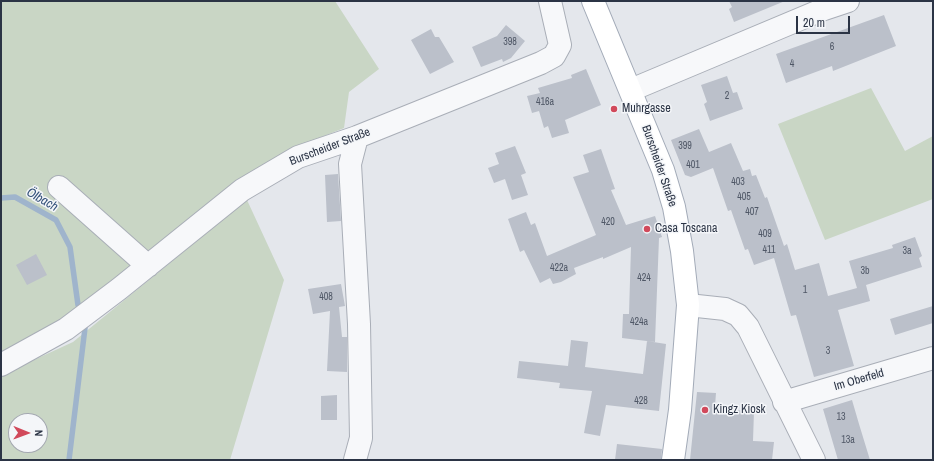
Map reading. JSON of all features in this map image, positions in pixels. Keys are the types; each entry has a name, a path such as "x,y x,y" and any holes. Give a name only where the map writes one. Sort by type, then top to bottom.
{"main road":[{"name":"Burscheider Straße","path":"593,1 663,170 674,207 683,262 688,306 680,410 673,460"}],"street":[{"name":"Burscheider Straße","path":"1,365 66,329 148,266 242,190 298,157 357,137 541,63 554,56 560,45 550,1"},
{"path":"631,90 824,9 848,1"},
{"path":"355,460 361,438 360,355 354,215 350,164 357,137"},
{"path":"59,187 148,266"},
{"path":"688,306 725,309 738,315 748,327 814,460"},
{"name":"Im Oberfeld","path":"784,402 933,358"}],"green space":[{"path":"1,1 335,1 379,69 349,92 344,128 319,138 238,182 83,316 1,361"},
{"path":"871,88 905,151 933,136 933,199 825,240 778,124"},
{"path":"247,200 284,280 230,460 1,460 1,375 73,342"}],"building":[{"path":"729,1 785,1 734,22 729,9 732,7"},
{"path":"884,15 896,46 833,71 832,66 786,83 776,54"},
{"path":"506,25 525,41 511,58 503,62 502,59 481,67 472,47 497,36"},
{"path":"431,29 435,37 439,37 454,62 430,74 411,40"},
{"path":"586,69 601,105 565,120 569,133 552,138 548,126 544,128 539,111 532,113 527,96 540,93 538,88 572,78 571,75"},
{"path":"727,76 733,93 737,92 743,109 710,121 704,104 707,102 701,85"},
{"path":"699,129 709,152 731,143 743,171 750,169 752,176 756,175 765,198 767,197 784,246 787,244 795,270 819,263 828,296 857,288 849,261 893,248 892,245 915,237 922,256 919,258 922,267 866,285 870,301 838,310 854,366 814,377 796,315 791,316 774,258 754,265 748,249 745,250 731,210 728,211 713,168 691,177 685,175 671,140"},
{"path":"515,146 526,173 521,175 528,195 512,200 505,179 494,183 488,168 499,164 495,153"},
{"path":"601,149 615,189 611,190 626,225 655,216 662,237 659,238 655,342 622,338 623,314 629,314 631,247 603,259 603,257 574,268 576,274 561,282 553,284 550,278 540,283 524,250 520,252 508,219 526,212 531,225 535,223 547,256 596,235 573,177 589,172 583,155"},
{"path":"338,174 341,221 327,222 325,175"},
{"path":"36,254 47,275 27,285 16,265"},
{"path":"341,284 345,306 339,307 342,337 347,337 347,372 327,371 330,311 313,314 308,289"},
{"path":"933,306 933,323 895,335 890,319"},
{"path":"571,340 588,342 585,367 643,374 647,341 666,344 659,411 606,405 600,436 584,433 592,391 559,388 560,383 517,378 519,361 568,366"},
{"path":"697,392 716,393 715,406 731,407 731,410 754,411 753,441 774,442 772,460 690,460"},
{"path":"337,395 337,420 321,420 321,396"},
{"path":"852,400 870,460 838,460 823,409"},
{"path":"617,444 662,449 661,460 615,460"}],"waterway":[{"name":"Ölbach","path":"1,198 15,197 56,220 70,247 78,305"},
{"name":"Ölbach","path":"69,460 85,328"}],"place":[{"name":"Muhrgasse","path":"614,109"},
{"name":"Casa Toscana","path":"647,229"},
{"name":"Kingz Kiosk","path":"705,410"}]}
